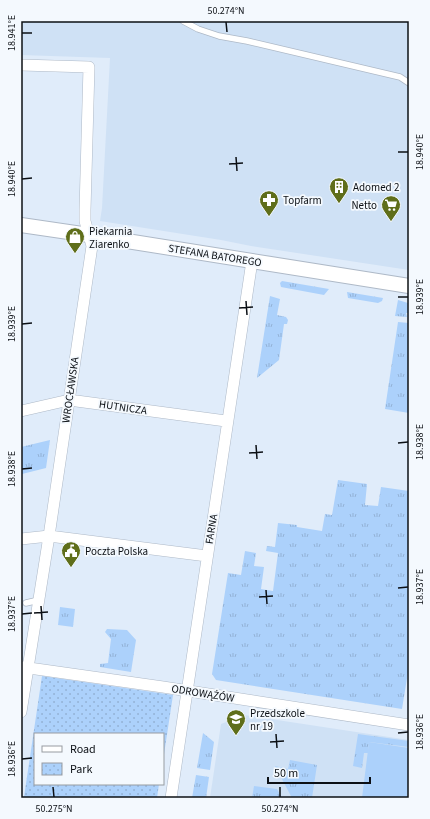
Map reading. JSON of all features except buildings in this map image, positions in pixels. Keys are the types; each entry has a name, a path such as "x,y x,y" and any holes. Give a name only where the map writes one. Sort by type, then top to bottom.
{"street":[{"name":"WROCŁAWSKA","path":"21,65 89,67 85,221 92,246 39,600 24,667 21,712"},
{"name":"STEFANA BATOREGO","path":"21,225 409,286"},
{"name":"FARNA","path":"171,798 226,421 252,261"},
{"name":"HUTNICZA","path":"21,411 69,400 226,421"},
{"path":"21,539 49,536 207,556"},
{"name":"ODROWĄŻÓW","path":"24,667 409,724"}],"lane":[{"path":"184,21 198,29 219,36 248,41 400,77 409,83"},
{"path":"26,603 39,600"}],"shaded area":[{"path":"21,21 409,21 409,270 100,221 102,208 110,58 21,55"},
{"path":"244,715 409,740 409,798 210,798 221,724"}],"green space":[{"path":"282,281 329,289 324,295 281,287 280,283"},
{"path":"347,292 383,298 382,301 378,303 348,298"},
{"path":"270,296 280,299 277,315 286,317 288,320 287,324 284,324 279,360 257,378"},
{"path":"398,300 408,303 409,313 406,313 407,317 395,316"},
{"path":"398,322 409,323 409,413 385,409"},
{"path":"50,440 46,468 22,474 21,447"},
{"path":"338,480 367,484 365,505 378,506 381,487 409,491 409,666 402,709 216,680 212,674 228,573 241,575 245,551 256,553 254,566 264,567 261,589 273,591 278,553 266,551 267,546 275,547 278,523 297,525 297,527 322,531 325,514 332,515"},
{"path":"60,607 75,609 73,627 58,625"},
{"path":"107,629 127,630 136,640 131,672 100,667 100,664 108,663 111,639 105,632"},
{"path":"42,676 173,695 164,754 164,733 34,733 34,785 159,785 157,798 24,797"},
{"path":"203,733 214,742 210,770 197,768"},
{"path":"358,734 409,741 409,747 369,742 368,753 364,753 362,768 353,766"},
{"path":"369,742 409,748 409,784 407,798 362,798"},
{"path":"290,760 317,765 312,798 292,798 275,766 288,769"},
{"path":"196,775 209,777 206,798 192,798"},
{"path":"254,786 277,789 282,798 252,798"}],"place":[{"name":"Adomed 2","path":"339,204"},
{"name":"Topfarm","path":"269,217"},
{"name":"Netto","path":"391,222"},
{"name":"Piekarnia Ziarenko","path":"75,254"},
{"name":"Poczta Polska","path":"71,568"},
{"name":"Przedszkole nr 19","path":"236,736"}]}
